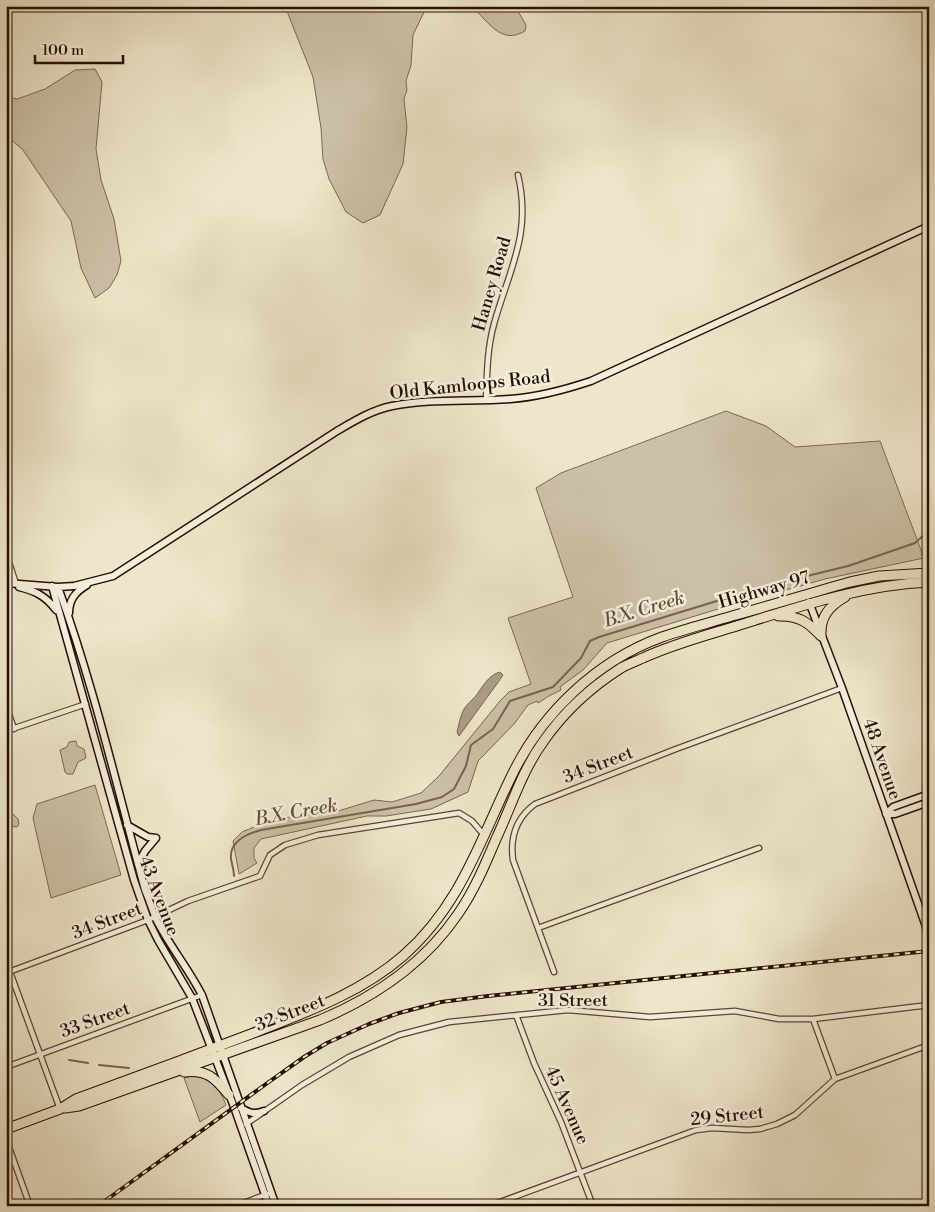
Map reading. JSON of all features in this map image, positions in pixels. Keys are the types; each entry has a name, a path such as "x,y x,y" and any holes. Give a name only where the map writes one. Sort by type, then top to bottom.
{"highway":[{"name":"Highway 97","path":"449,904 462,883 512,775 534,736 574,690 616,658 661,637 806,594 879,576 929,573"},
{"name":"Highway 97","path":"481,874 521,780 543,742 578,700 622,667 667,647 810,604 856,592 929,582"},
{"path":"821,636 823,617 828,610 842,599 856,592"},
{"path":"768,616 799,618 821,636"},
{"name":"32 Street","path":"60,1109 76,1099 338,1012 377,992 427,951 444,932 458,914 481,874"},
{"name":"32 Street","path":"6,1129 60,1109 78,1106 169,1073 339,998 388,969 420,939 449,904"},
{"path":"169,1073 200,1071 215,1079 229,1095"}],"street":[{"name":"Haney Road","path":"486,400 487,364 494,324 521,240 521,188 518,175"},
{"name":"Old Kamloops Road","path":"10,584 55,586 92,582 113,576 336,431 368,414 390,406 422,401 486,400 539,395 565,390 591,381 929,226"},
{"path":"6,553 10,584 36,591 46,597 59,614"},
{"path":"70,619 69,607 72,598 80,589 92,582"},
{"name":"43 Avenue","path":"55,586 59,614 86,704 134,880 148,920 192,998 241,1108 244,1125"},
{"name":"43 Avenue","path":"55,586 70,619 138,864 155,917 202,995 229,1095 244,1125 268,1194 269,1206"},
{"name":"48 Avenue","path":"806,594 842,688 929,935"},
{"name":"34 Street","path":"554,972 513,860 511,848 515,832 525,812 535,804 676,749 842,688"},
{"path":"6,731 86,704"},
{"path":"6,705 14,729"},
{"path":"886,814 893,807 929,794"},
{"path":"886,814 895,814 929,802"},
{"name":"34 Street","path":"8,973 148,920 188,901 260,876 270,855 276,849 285,845 318,836 459,813 472,820 484,834"},
{"path":"127,825 148,837 156,838 145,851 138,864"},
{"path":"538,928 759,848"},
{"path":"6,961 8,973 60,1109"},
{"path":"388,969 395,979"},
{"name":"33 Street","path":"6,1068 202,995"},
{"name":"31 Street","path":"244,1125 302,1085 349,1057 400,1035 449,1022 568,1010 650,1017 735,1011 779,1019 813,1019 929,1005"},
{"name":"45 Avenue","path":"516,1015 534,1063 561,1122 593,1206"},
{"path":"813,1019 835,1079"},
{"name":"29 Street","path":"489,1206 696,1130 712,1128 748,1130 777,1124 795,1115 835,1079 929,1045"},
{"path":"241,1108 251,1114 264,1112"},
{"path":"6,1139 30,1206"},
{"path":"236,1206 268,1194"},
{"name":"43 Avenue","path":"268,1194 276,1206"}],"shaded area":[{"path":"285,6 427,6 413,35 411,65 406,81 407,90 404,99 407,127 403,164 380,215 363,223 346,212 329,179 323,159 321,128 313,77"},
{"path":"471,6 515,6 526,25 525,31 516,35 501,33"},
{"path":"95,69 102,82 96,149 101,180 114,219 121,261 117,275 109,288 95,298 81,268 71,221 23,150 6,135 6,97 17,99 45,89 75,70"},
{"path":"726,411 766,426 795,447 880,441 924,558 825,579 607,643 583,670 560,687 561,690 538,703 537,701 528,705 514,724 478,761 468,792 431,809 386,816 367,816 261,839 254,848 254,858 257,863 239,874 233,841 242,832 273,819 335,812 374,800 392,802 421,793 439,776 509,692 531,684 508,618 573,597 536,488 561,473"},
{"path":"500,672 503,675 459,736 457,732 464,709 489,679"},
{"path":"76,741 77,746 84,749 86,758 78,762 73,774 67,774 60,750 67,747 69,742"},
{"path":"95,785 121,875 51,898 33,818 37,804"},
{"path":"13,814 18,819 19,824 17,827 9,826 8,816"},
{"path":"192,1076 209,1081 221,1094 226,1105 200,1122 184,1078"}],"waterway":[{"name":"B.X. Creek","path":"234,876 231,859 233,847 240,839 250,834 261,830 416,804 442,797 454,789 466,766 471,745 493,729 510,701 553,687 581,658 590,641 766,586 848,566 915,543 924,535 929,537"},
{"name":"B.X. Creek","path":"69,1060 88,1063"},
{"name":"B.X. Creek","path":"99,1065 129,1068"}],"railway":[{"path":"98,1206 304,1057 327,1043 399,1013 441,1002 488,996 929,951"}]}
